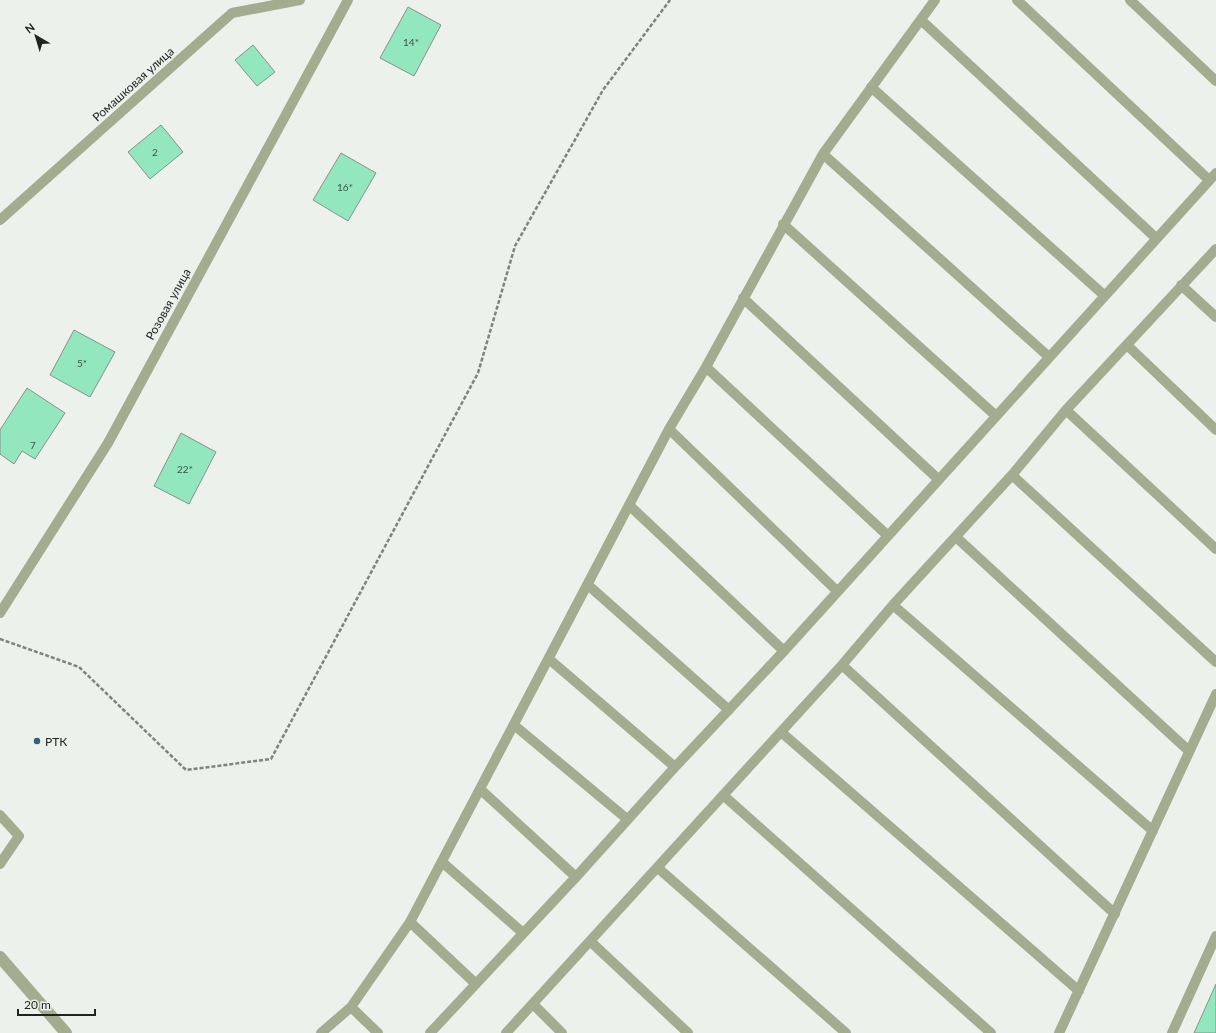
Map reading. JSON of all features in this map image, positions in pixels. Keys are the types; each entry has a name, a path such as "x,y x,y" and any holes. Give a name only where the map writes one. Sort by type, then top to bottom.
{"street":[{"path":"0,957 66,1033"}],"lane":[{"name":"Ромашковая улица","path":"0,220 232,13 300,0"},
{"name":"Розовая улица","path":"0,613 108,443 348,0"},
{"path":"321,1033 351,1007 410,922 670,429 706,367 822,154 935,0"},
{"path":"430,1033 576,877 674,767 784,650 1212,176 1018,0"},
{"path":"1130,0 1216,81"},
{"path":"920,20 1156,238"},
{"path":"871,87 1105,296"},
{"path":"822,154 1049,357"},
{"path":"783,224 995,415"},
{"path":"506,1033 842,665 893,605 1012,475 1066,410 1216,249"},
{"path":"1181,285 1216,317"},
{"path":"743,298 938,479"},
{"path":"1127,345 1216,430"},
{"path":"706,367 887,535"},
{"path":"1066,410 1216,549"},
{"path":"670,429 837,591"},
{"path":"1012,475 1216,662"},
{"path":"630,505 784,650"},
{"path":"956,537 1189,751"},
{"path":"588,585 729,710"},
{"path":"893,605 1153,831"},
{"path":"549,659 674,767"},
{"path":"842,665 1115,914"},
{"path":"1059,1033 1216,694"},
{"path":"514,725 627,819"},
{"path":"780,732 1079,992"},
{"path":"480,789 576,877"},
{"path":"723,795 991,1033"},
{"path":"0,815 19,836 0,864"},
{"path":"442,862 523,933"},
{"path":"658,868 846,1033"},
{"path":"410,922 476,984"},
{"path":"1172,1033 1216,936"},
{"path":"590,941 688,1033"},
{"path":"533,1004 562,1033"},
{"path":"351,1007 378,1033"}],"path":[{"path":"0,639 79,667 186,770 271,759 478,373 515,246 603,90 670,0"}],"building":[{"path":"408,7 441,25 414,76 380,58"},
{"path":"253,45 275,72 257,86 235,60"},
{"path":"161,125 183,152 150,179 128,152"},
{"path":"341,153 376,173 348,221 313,200"},
{"path":"74,330 115,352 90,397 50,375"},
{"path":"27,388 65,413 35,459 22,451 14,464 0,454 0,430"},
{"path":"181,433 216,452 189,504 154,486"},
{"path":"1216,984 1216,1033 1194,1033"}],"place":[{"name":"РТК","path":"37,741"}]}
